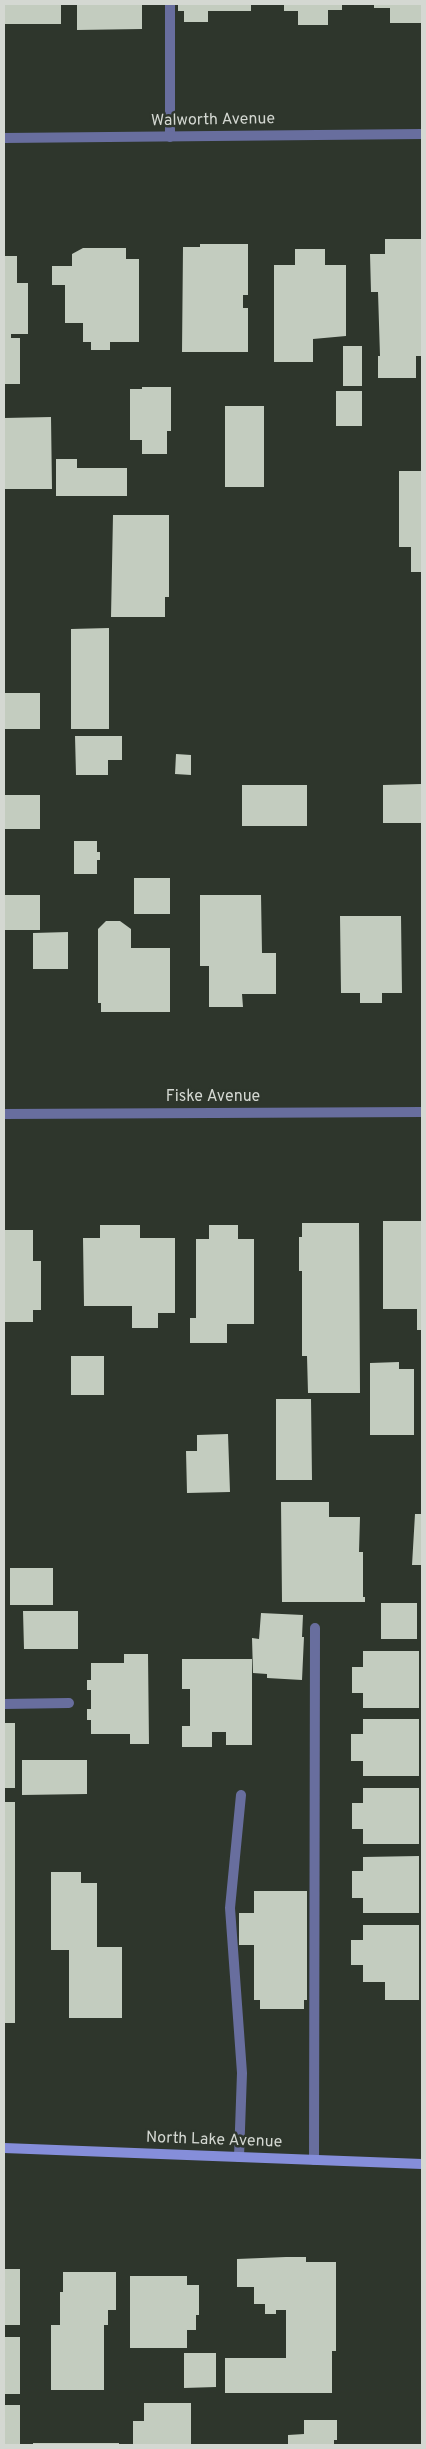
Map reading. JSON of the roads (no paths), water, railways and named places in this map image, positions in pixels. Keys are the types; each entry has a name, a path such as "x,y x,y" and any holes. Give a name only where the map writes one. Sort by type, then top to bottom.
{"main road":[{"name":"North Lake Avenue","path":"4,2148 422,2164"}],"street":[{"path":"170,4 170,137"},
{"name":"Walworth Avenue","path":"4,138 422,134"},
{"name":"Fiske Avenue","path":"4,1114 422,1112"},
{"path":"314,2160 315,1628"},
{"path":"4,1704 70,1702"},
{"path":"239,2157 242,2073 230,1908 241,1795"}]}
